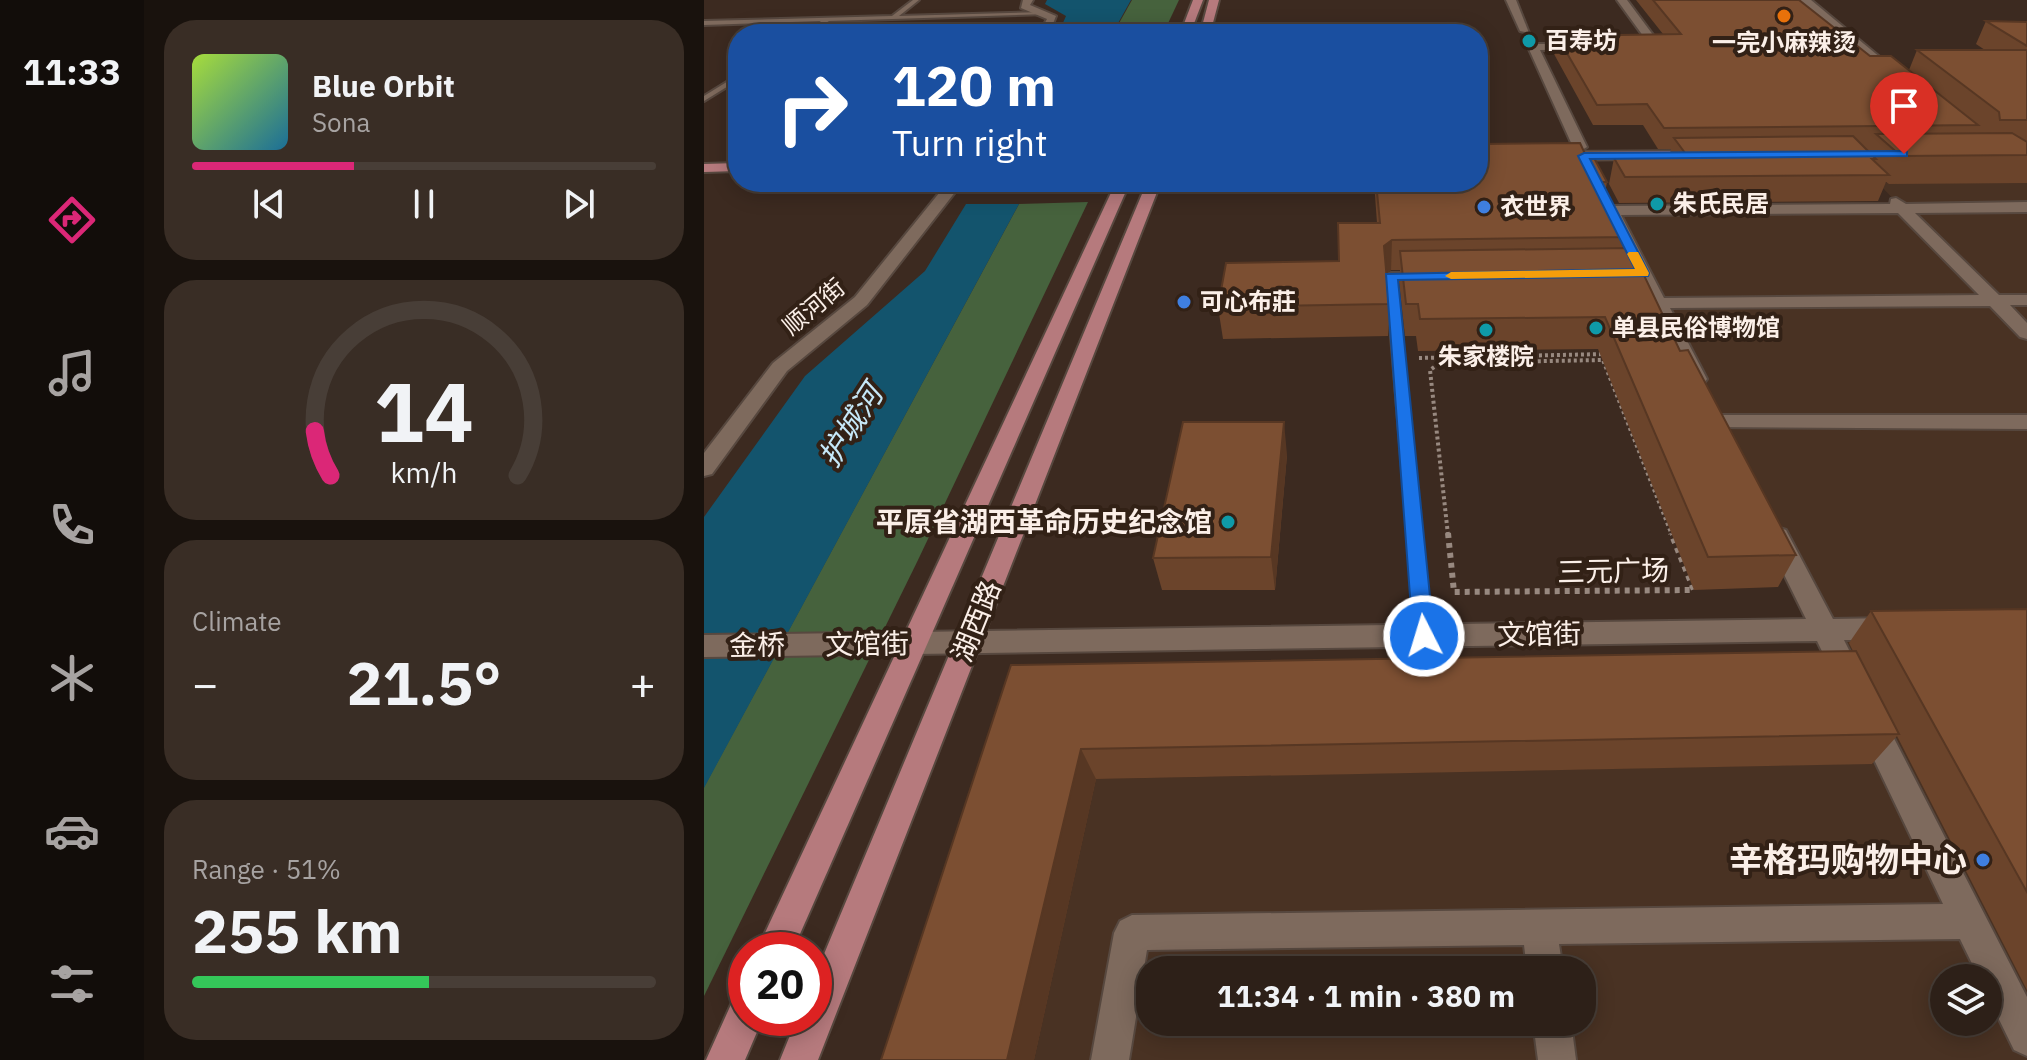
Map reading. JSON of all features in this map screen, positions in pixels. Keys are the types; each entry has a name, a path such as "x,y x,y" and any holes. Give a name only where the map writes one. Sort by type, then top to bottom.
{"main road":[{"path":"1189,24 1198,0"},
{"path":"1208,24 1214,0"},
{"path":"1551,147 1585,158"},
{"path":"1538,156 1585,158 1708,151"},
{"path":"704,158 728,157"},
{"path":"704,168 728,167"},
{"name":"湖西路","path":"783,932 1118,192"},
{"name":"湖西路","path":"799,1060 1150,192"},
{"path":"725,1060 736,1036"}],"street":[{"path":"1028,0 1024,6 1053,18 1050,24"},
{"path":"1511,0 1525,31"},
{"path":"1622,0 1657,47 1626,47"},
{"path":"1805,0 1909,86"},
{"path":"1585,158 1533,47 1595,47"},
{"name":"顺河街","path":"704,469 780,367 861,301 948,192"},
{"path":"1886,192 2027,333"},
{"path":"2027,207 1608,204 1633,273 1658,303 1715,415 2027,422"},
{"path":"1658,303 2027,300"},
{"path":"1768,518 2027,1037"},
{"name":"文馆街","path":"811,644 1918,629"},
{"name":"金桥","path":"704,646 811,644"},
{"path":"1110,1060 1132,933 1969,921"},
{"path":"1539,927 1543,956"},
{"path":"1554,1036 1557,1060"}],"lane":[{"path":"893,18 916,0"},
{"path":"704,23 1045,14"},
{"path":"820,24 828,19"},
{"path":"704,99 728,83"},
{"path":"1424,636 1391,276 1437,276"}],"path":[{"path":"1398,358 1620,354"},
{"name":"三元广场","path":"1603,360 1694,590 1454,592 1430,370 1440,363 1603,360"}],"shaded area":[{"path":"2027,182 2027,1060 1034,1060 1096,779 1890,763 1611,211 1901,207 1878,183"}],"green space":[{"path":"1132,0 1179,0 1168,24 1119,24"},
{"path":"1088,202 918,560 735,932 728,932 728,947 704,996 704,787 1019,204"}],"water":[{"path":"1047,0 1131,0 1118,24 1062,24 1066,16 1045,4"},
{"name":"护城河","path":"966,204 1019,204 704,788 704,517 805,376 925,271"}],"building":[{"path":"1653,0 1799,0 1870,56 1891,56 1978,125 1664,128 1647,104 1597,105 1557,36 1681,34"},
{"path":"1986,21 2027,22 2027,46"},
{"path":"1917,50 2027,50 2027,120 2000,120 1999,112"},
{"path":"2012,133 2027,142 2027,155 1901,156 1876,134"},
{"path":"1853,136 1889,175 1625,177 1614,158 1688,157 1674,138"},
{"path":"1580,143 1586,156 1593,156 1607,182 1600,182 1628,237 1392,240 1384,246 1389,304 1218,307 1226,263 1339,261 1338,223 1380,223 1377,192 1488,192 1488,144"},
{"path":"1631,248 1680,351 1688,350 1796,555 1708,557 1605,317 1420,319 1418,304 1406,304 1400,251"},
{"name":"平原省湖西革命历史纪念馆","path":"1183,422 1284,422 1271,557 1153,558"},
{"path":"2027,609 2027,892 1871,611"},
{"path":"1856,651 1899,734 1081,749 1007,1060 881,1060 1011,665"}],"slow traffic":[{"path":"1451,276 1643,273 1633,254"}],"place":[{"name":"一完小麻辣烫","path":"1784,16"},
{"name":"百寿坊","path":"1529,41"},
{"name":"朱氏民居","path":"1657,204"},
{"name":"衣世界","path":"1484,207"},
{"name":"可心布莊","path":"1184,302"},
{"name":"单县民俗博物馆","path":"1596,328"},
{"name":"朱家楼院","path":"1486,330"},
{"name":"平原省湖西革命历史纪念馆","path":"1228,522"},
{"name":"辛格玛购物中心","path":"1983,860"}],"route":[{"path":"1424,636 1391,276 1643,273 1584,156 1904,154"}]}
